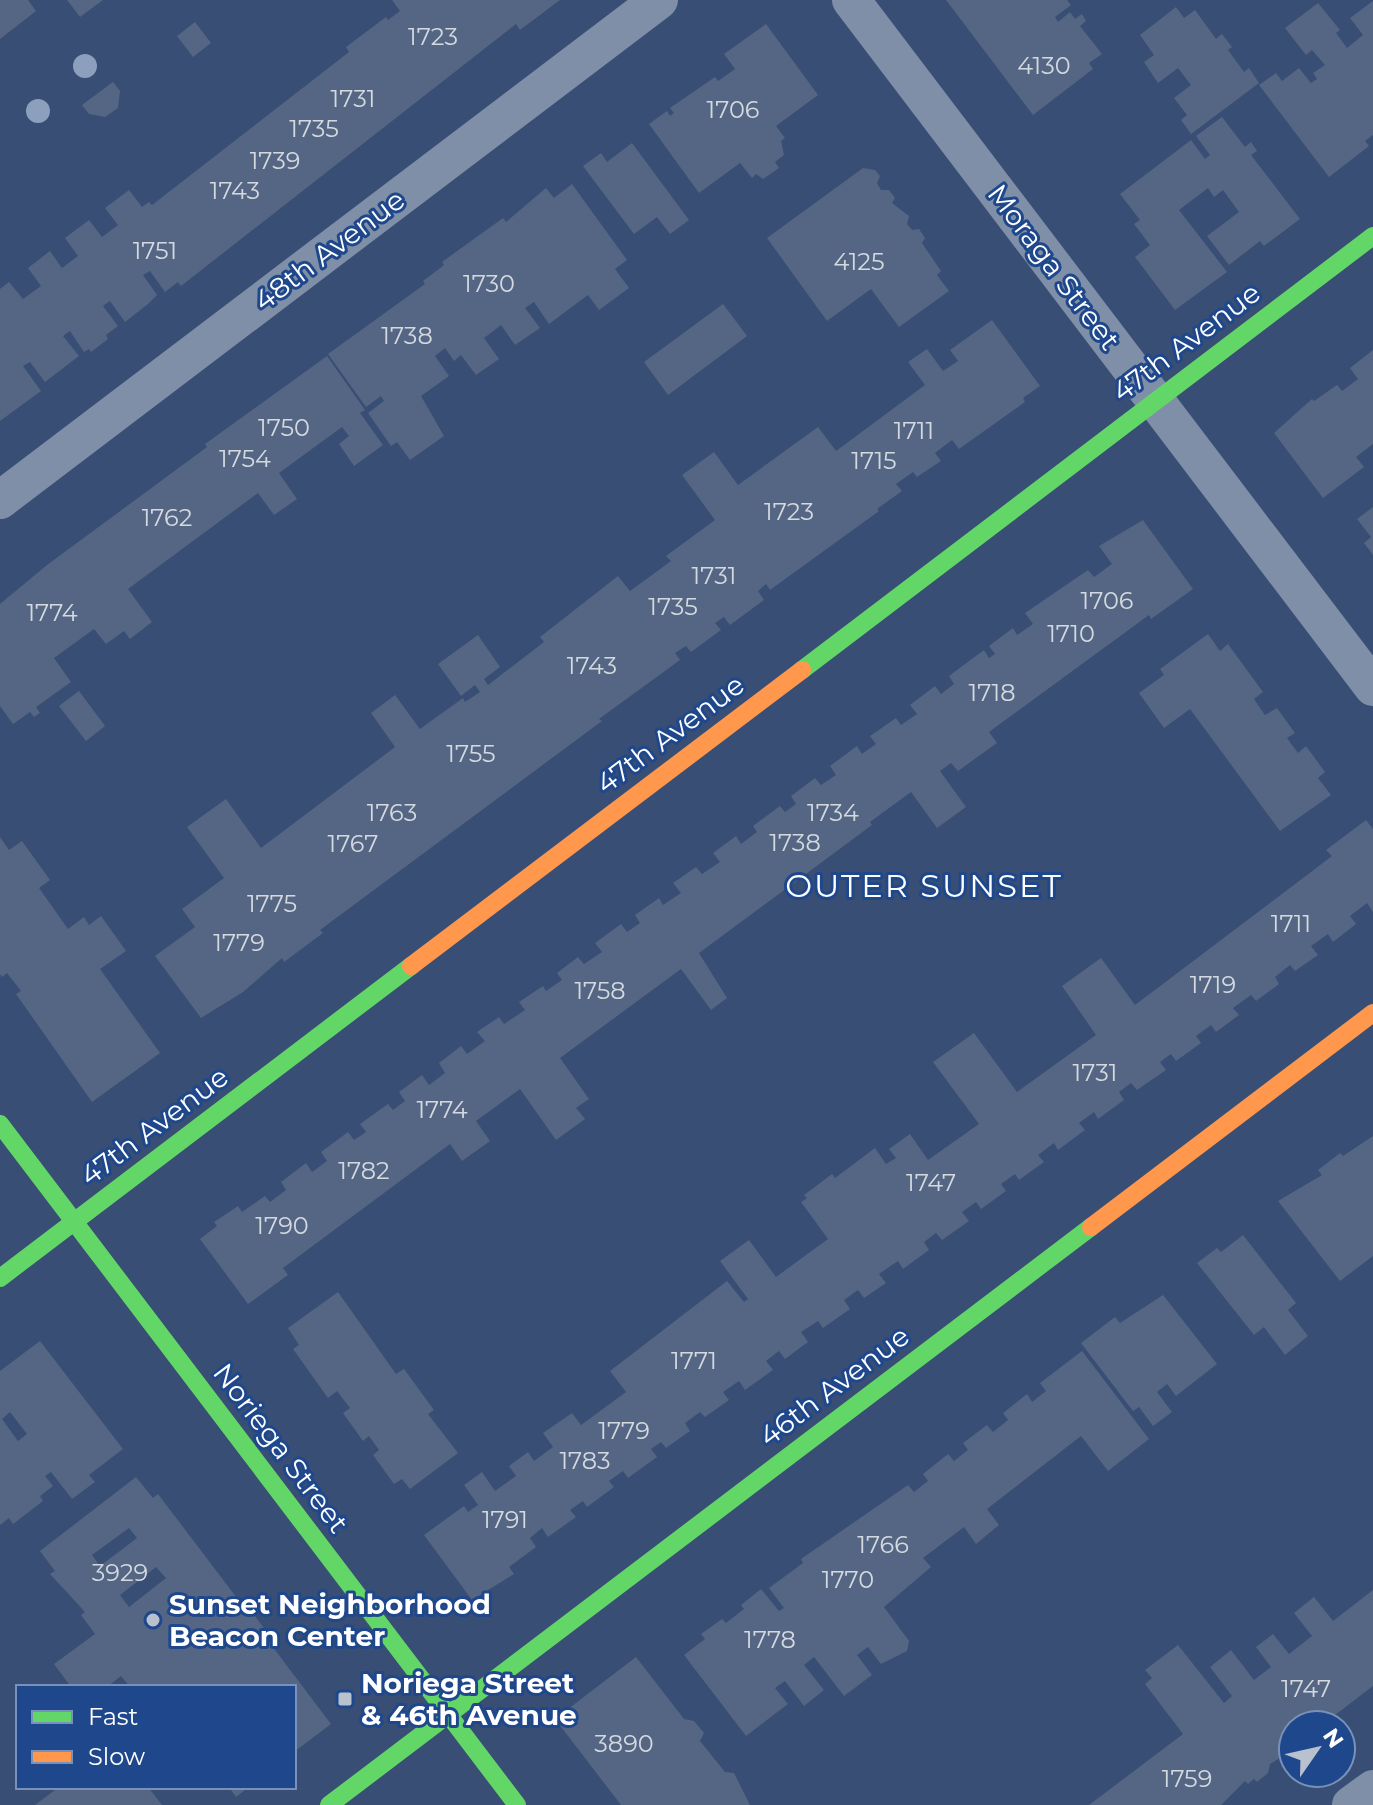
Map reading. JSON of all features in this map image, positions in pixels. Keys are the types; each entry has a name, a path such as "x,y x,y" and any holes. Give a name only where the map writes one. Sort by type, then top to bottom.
{"street":[{"name":"48th Avenue","path":"0,500 659,0"},
{"name":"Moraga Street","path":"851,0 1373,687"},
{"name":"47th Avenue","path":"0,1278 1373,236"},
{"name":"46th Avenue","path":"329,1805 1373,1013"},
{"name":"Noriega Street","path":"0,1124 517,1805"},
{"path":"1351,1805 1373,1789"}],"building":[{"path":"0,0 28,0 36,11 0,39"},
{"path":"67,0 103,0 80,17"},
{"path":"392,0 560,0 520,30 516,24 181,286 178,282 165,292 150,271 143,275 157,295 125,322 110,301 103,306 118,326 106,335 108,339 91,352 89,349 84,352 70,331 63,336 79,356 45,382 30,362 23,366 41,391 0,421 0,289 9,282 23,299 41,286 28,268 50,251 62,268 78,256 65,238 89,220 102,237 118,225 105,208 129,190 142,207 149,202 152,205 349,52 346,47 386,17 388,20 400,11"},
{"path":"946,0 1067,0 1071,5 1055,17 1058,22 1070,12 1075,19 1082,14 1086,21 1080,26 1102,54 1089,63 1093,69 1033,115"},
{"path":"1373,1 1373,135 1365,141 1369,146 1329,177 1259,85 1276,73 1282,81 1299,68 1311,83 1317,79 1313,73 1325,65 1312,50 1306,55 1285,28 1318,3 1340,30 1336,33 1347,48 1363,35 1350,18"},
{"path":"1176,7 1184,18 1195,10 1216,39 1222,34 1232,47 1228,50 1244,72 1249,68 1259,83 1191,134 1181,120 1187,115 1174,98 1191,85 1178,68 1158,83 1144,62 1154,55 1140,35"},
{"path":"195,22 211,43 193,57 177,36"},
{"path":"766,24 818,95 776,126 785,138 781,141 784,155 775,162 779,168 763,179 756,174 752,178 740,163 699,193 649,124 667,111 670,116 674,113 670,108 715,77 718,81 735,69 724,54"},
{"path":"113,82 120,91 118,108 105,117 89,114 82,105"},
{"path":"1222,117 1245,147 1251,142 1257,151 1251,155 1300,219 1264,246 1260,241 1229,265 1207,236 1239,212 1223,190 1214,197 1208,188 1179,210 1227,272 1175,310 1135,257 1150,245 1134,224 1140,220 1120,194 1191,140 1205,159 1210,155 1196,136"},
{"path":"632,143 689,220 670,234 657,217 634,234 583,166 601,153 607,162"},
{"path":"863,168 875,170 880,176 877,183 881,190 889,190 895,198 892,203 909,216 907,224 912,230 919,229 925,238 922,243 941,271 937,275 949,291 899,327 871,289 827,321 767,238"},
{"path":"572,184 627,260 615,269 629,288 599,310 588,295 549,324 534,302 525,308 540,328 515,345 501,325 484,338 499,359 476,375 461,355 454,361 445,348 435,356 449,376 421,396 444,436 410,460 397,442 391,446 368,413 384,401 381,396 366,407 328,354 425,284 423,281 444,265 442,262 503,218 506,222 546,188 554,198"},
{"path":"723,304 747,336 668,395 644,362"},
{"path":"992,320 1040,386 1023,398 1025,402 959,449 952,440 935,453 941,461 917,477 913,472 896,484 902,491 877,509 879,511 770,590 766,584 758,591 764,600 730,625 724,617 715,623 721,630 691,652 686,646 675,653 680,660 599,719 602,721 320,930 323,933 284,962 282,958 243,992 201,1018 155,956 195,927 182,909 224,878 187,827 226,799 261,848 395,747 371,713 395,695 420,729 463,698 465,702 480,692 475,685 461,696 438,664 478,635 500,667 484,679 488,685 544,642 540,637 618,576 630,591 671,561 666,556 715,520 682,475 714,452 738,485 818,427 836,451 925,385 908,362 927,349 943,371 958,361 950,350"},
{"path":"1373,350 1373,444 1356,457 1364,467 1323,498 1274,433 1312,399 1314,401 1337,385 1342,391 1358,379 1350,368"},
{"path":"327,356 365,410 360,413 383,445 354,466 339,444 349,436 342,427 279,473 297,499 274,515 258,493 128,589 152,622 130,639 124,631 106,644 94,629 54,658 71,682 36,707 40,713 34,717 30,712 13,724 0,706 0,604 47,565 207,447 205,444"},
{"path":"1373,507 1373,555 1364,543 1371,537 1357,519"},
{"path":"1143,520 1193,589 1151,619 1149,615 989,732 997,743 958,771 951,763 940,771 966,807 937,828 911,792 870,822 872,825 699,953 727,998 711,1010 681,969 560,1058 589,1099 576,1108 585,1119 556,1140 520,1089 476,1121 490,1141 462,1161 450,1144 283,1268 288,1275 248,1304 200,1239 217,1226 214,1222 238,1206 242,1212 265,1196 270,1202 286,1190 281,1182 306,1163 312,1172 327,1161 321,1152 348,1132 354,1140 366,1132 360,1124 388,1104 393,1110 405,1101 399,1092 422,1075 429,1085 445,1073 439,1063 461,1046 467,1054 485,1041 477,1032 499,1017 504,1024 525,1010 519,1002 543,986 546,991 562,980 557,973 578,957 584,964 602,952 595,943 621,924 627,932 640,923 635,915 659,898 663,905 681,893 673,883 696,867 702,874 720,862 713,853 736,836 741,844 757,832 753,826 780,806 785,812 796,804 791,796 815,778 821,785 836,775 830,766 857,746 862,754 876,744 870,736 896,718 901,725 917,714 910,705 935,686 941,694 954,684 949,676 984,650 989,658 995,654 989,646 1013,628 1017,635 1033,624 1025,613 1088,570 1094,577 1112,564 1099,546"},
{"path":"1208,634 1220,651 1228,644 1263,692 1254,699 1265,715 1277,708 1295,733 1287,738 1298,753 1306,746 1325,772 1318,778 1331,795 1280,831 1190,709 1164,728 1139,693 1164,675 1160,669"},
{"path":"79,691 105,726 86,741 59,706"},
{"path":"1366,820 1373,829 1373,912 1367,903 1350,916 1356,924 1333,942 1328,934 1311,946 1318,955 1295,971 1290,965 1275,977 1279,984 1256,1001 1251,995 1233,1008 1239,1015 1216,1032 1211,1025 1196,1036 1201,1043 1176,1061 1171,1054 1160,1062 1166,1070 1137,1090 1131,1083 1119,1092 1124,1100 1098,1119 1094,1112 1079,1123 1085,1130 1058,1150 1054,1143 1038,1155 1044,1162 1019,1180 1015,1174 1001,1184 1006,1191 981,1209 976,1202 962,1212 969,1221 942,1240 936,1233 924,1242 929,1250 903,1269 898,1261 879,1274 886,1283 864,1298 858,1290 844,1300 850,1309 823,1328 818,1321 801,1332 808,1342 785,1359 779,1351 766,1361 773,1370 745,1390 739,1381 723,1392 729,1400 705,1417 700,1412 685,1423 690,1431 666,1448 661,1442 651,1449 657,1457 628,1478 623,1471 609,1481 614,1487 587,1507 583,1501 570,1510 576,1517 548,1537 542,1528 530,1538 536,1547 509,1567 514,1574 472,1600 424,1535 464,1506 468,1512 478,1505 464,1485 482,1472 495,1491 516,1476 509,1466 528,1452 534,1461 553,1447 543,1433 572,1413 581,1425 626,1392 610,1371 727,1281 744,1302 748,1299 720,1261 749,1240 776,1277 828,1239 801,1202 807,1198 804,1195 832,1174 835,1178 875,1148 886,1164 896,1158 889,1149 910,1134 928,1160 979,1124 933,1062 974,1033 1017,1092 1096,1035 1062,986 1101,958 1135,1005 1332,856 1326,850"},
{"path":"0,837 9,850 22,841 50,880 39,888 68,929 84,917 89,925 101,916 126,951 100,969 160,1053 92,1102 16,994 21,991 7,973 2,977 0,974"},
{"path":"1373,1136 1373,1256 1340,1281 1278,1201 1322,1175 1318,1170 1340,1153 1343,1156"},
{"path":"1243,1235 1296,1303 1288,1310 1308,1336 1285,1355 1264,1327 1254,1335 1197,1263 1217,1248 1221,1252"},
{"path":"338,1292 396,1374 404,1369 434,1410 428,1414 458,1453 410,1489 402,1479 394,1484 373,1455 379,1450 369,1436 363,1441 343,1413 350,1408 337,1391 328,1398 293,1349 299,1345 288,1328"},
{"path":"1163,1295 1217,1364 1176,1396 1167,1384 1157,1392 1172,1412 1153,1426 1139,1407 1133,1411 1081,1343 1115,1317 1120,1323"},
{"path":"40,1341 123,1449 89,1475 95,1482 72,1499 51,1472 45,1476 53,1486 40,1496 43,1501 13,1524 9,1518 0,1525 0,1371","holes":["10,1412 27,1434 18,1441 2,1419"]},
{"path":"1082,1351 1149,1439 1108,1471 1081,1436 987,1509 999,1525 976,1544 964,1527 923,1558 931,1567 884,1607 909,1641 907,1651 881,1664 868,1647 857,1655 872,1675 844,1696 814,1657 804,1665 824,1690 804,1706 785,1681 775,1688 788,1704 746,1736 684,1655 705,1639 701,1634 722,1619 726,1623 744,1609 741,1605 761,1589 779,1611 784,1608 769,1588 803,1563 801,1559 908,1485 914,1492 928,1481 923,1474 948,1454 954,1461 968,1450 963,1443 987,1425 993,1432 1008,1420 1003,1413 1027,1394 1032,1402 1046,1391 1040,1383"},
{"path":"136,1477 153,1498 158,1494 246,1610 249,1608 266,1631 263,1634 331,1724 296,1750 296,1685 128,1685 121,1676 110,1685 70,1685 54,1664 95,1634 81,1615 85,1612 50,1574 55,1571 40,1551","holes":["129,1528 137,1538 100,1566 92,1555","156,1567 166,1578 129,1607 120,1595"]},
{"path":"1373,1590 1373,1686 1343,1709 1277,1709 1277,1760 1257,1782 1254,1779 1248,1784 1245,1781 1221,1805 1089,1805 1183,1734 1145,1684 1152,1678 1145,1670 1178,1645 1224,1703 1232,1696 1210,1667 1231,1650 1254,1680 1271,1667 1256,1647 1273,1634 1289,1654 1312,1636 1294,1613 1314,1597 1333,1621"},
{"path":"636,1657 684,1719 694,1721 704,1733 700,1741 725,1772 734,1773 750,1805 621,1805 555,1719"},
{"path":"56,1789 150,1789 162,1805 35,1805"},
{"path":"230,1789 246,1789 236,1797"}],"traffic: fast":[{"path":"802,670 1373,236"},
{"path":"0,1278 411,966"},
{"path":"0,1124 517,1805"},
{"path":"329,1805 1091,1227"}],"traffic: slow":[{"path":"411,966 802,670"},
{"path":"1091,1227 1373,1013"}],"place":[{"name":"Sunset Neighborhood Beacon Center","path":"153,1620"},
{"name":"Noriega Street & 46th Avenue","path":"345,1699"}],"district":[{"name":"OUTER SUNSET","path":"924,886"}]}
